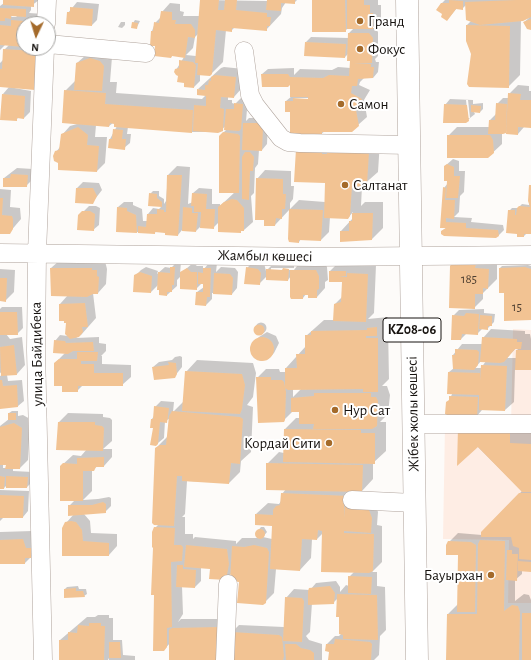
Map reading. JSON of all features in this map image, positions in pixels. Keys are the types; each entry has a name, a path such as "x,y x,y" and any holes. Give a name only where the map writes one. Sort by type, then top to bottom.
{"highway":[{"name":"Жібек жолы көшесі","path":"408,0 417,660"}],"street":[{"path":"46,16 47,0"},
{"path":"56,45 146,53"},
{"path":"244,51 249,78 250,95 254,105 281,138 288,142 410,145"},
{"name":"улица Байдибека","path":"43,660 36,350 37,253 45,56"},
{"name":"Жамбыл көшесі","path":"0,253 411,256 531,255"},
{"path":"414,424 531,424"},
{"path":"352,500 414,502"},
{"path":"225,660 228,584"}],"shaded area":[{"path":"513,329 531,330 531,603 508,603 509,540 443,539 445,425 511,426"}],"building":[{"path":"3,0 34,0 34,7 3,5"},
{"path":"200,0 219,0 218,10 224,10 225,0 237,0 236,10 267,13 267,17 271,17 270,26 267,26 267,31 232,28 232,32 216,30 212,74 210,76 197,75 198,63 195,63"},
{"path":"267,0 295,0 295,4 281,3 281,11 266,10"},
{"path":"312,0 345,0 346,32 312,32"},
{"name":"Гранд","path":"347,0 364,0 364,5 370,5 370,13 373,13 373,29 347,29"},
{"path":"449,0 463,1 463,10 456,9 447,21 441,17 442,14 436,10 441,3 449,3"},
{"path":"531,0 531,17 523,21 480,25 466,20 465,2"},
{"path":"70,7 93,9 92,26 66,24 67,12 70,12"},
{"path":"0,8 26,9 26,16 11,16 11,19 5,18 5,21 0,21"},
{"path":"161,11 172,12 172,20 176,20 175,24 191,24 195,30 195,38 188,37 185,58 154,56 155,46 150,46 151,31 153,31 154,22 159,23"},
{"path":"531,19 531,30 527,29 523,22"},
{"path":"11,20 16,20 16,46 0,45 0,25 11,26"},
{"path":"132,22 138,23 137,29 131,28"},
{"path":"466,25 510,26 509,88 469,87 467,84 471,54 466,41"},
{"path":"348,33 369,33 373,38 372,63 354,63 371,64 371,67 374,67 373,78 358,79 357,86 352,86 351,93 362,99 356,110 359,126 352,132 322,132 322,135 290,135 290,112 285,112 285,101 293,101 293,98 308,99 308,97 290,97 290,85 288,87 262,87 261,74 288,74 290,77 323,78 329,75 349,76 350,61 347,61"},
{"path":"305,42 346,44 345,58 304,56"},
{"path":"3,49 16,50 16,56 38,56 35,90 0,87 0,69 2,69"},
{"path":"90,58 100,61 104,66 102,91 74,90 76,63"},
{"path":"179,60 193,62 196,65 194,88 184,87 184,83 177,82 178,76 174,72 175,69 179,68"},
{"path":"215,75 236,77 234,98 221,97 220,108 224,109 223,131 218,133 193,131 194,105 206,106 206,96 197,95 197,89 205,90 205,85 208,85 209,80 211,81 211,77"},
{"path":"64,90 106,93 105,104 193,110 192,133 114,127 114,124 110,123 109,127 62,123"},
{"path":"508,93 521,94 520,100 531,100 531,128 518,127 518,135 506,134"},
{"path":"2,94 25,96 24,119 17,118 17,121 0,120"},
{"path":"234,103 243,104 241,129 239,131 224,130 226,109 234,109"},
{"path":"496,103 507,104 506,133 488,134 489,120 495,120"},
{"path":"444,104 467,105 469,121 466,123 443,123"},
{"path":"471,105 481,106 480,113 471,112"},
{"path":"243,123 261,123 263,127 262,151 242,150"},
{"path":"78,127 88,135 87,145 99,146 97,172 58,170 58,163 54,161 53,156 55,151 59,150 61,134"},
{"path":"113,129 123,130 122,139 126,139 125,150 108,148 109,139 112,139"},
{"path":"223,132 238,134 240,136 239,193 219,193 219,136"},
{"path":"447,135 490,135 493,140 494,153 488,158 447,158"},
{"name":"Салтанат","path":"296,149 322,150 322,154 327,154 327,150 369,152 367,184 363,187 352,186 350,216 348,219 324,218 325,183 294,182"},
{"path":"245,152 250,152 254,157 253,171 250,171 249,200 242,199 242,157"},
{"path":"447,164 454,167 454,176 460,176 458,198 446,198 447,181 444,181 444,166"},
{"path":"11,174 28,175 27,187 3,187 3,178 10,178"},
{"path":"167,175 182,175 178,236 165,235 165,233 155,232 155,234 138,233 138,226 146,227 147,214 157,214 157,209 164,210 164,212 166,212"},
{"path":"256,178 283,179 283,194 286,194 285,209 282,209 282,219 276,218 275,226 264,226 264,220 255,220"},
{"path":"529,185 531,185 531,234 524,234 524,237 517,237 517,234 506,233 508,210 515,210 516,215 517,208 519,206 530,207 528,201"},
{"path":"443,187 446,188 445,200 455,200 454,219 446,218 446,222 466,223 466,228 498,230 499,236 496,238 444,236 441,234 441,231 446,228 440,228"},
{"path":"76,188 93,188 97,196 93,204 75,203"},
{"path":"149,193 157,194 157,198 162,202 162,207 148,206"},
{"path":"192,193 207,194 206,209 215,209 214,229 200,228 201,212 194,212 194,206 191,206"},
{"path":"0,198 3,198 2,215 12,216 13,219 13,229 10,234 0,234"},
{"path":"232,199 237,200 244,208 244,231 241,231 241,233 218,232 218,207 224,202"},
{"path":"117,207 127,208 127,211 136,215 137,233 116,232"},
{"path":"183,207 192,208 192,213 198,213 196,232 182,231"},
{"path":"289,209 323,210 321,241 299,240 299,243 289,242"},
{"path":"82,211 90,211 95,214 94,231 77,230 78,215"},
{"path":"352,213 373,213 372,240 340,242 340,231 349,231 349,221 352,221"},
{"path":"452,263 476,264 475,268 489,269 488,289 483,288 483,294 475,294 475,309 449,308 450,266"},
{"path":"170,267 175,267 172,292 167,292 167,296 159,295 159,290 157,290 158,272 170,273"},
{"path":"246,267 258,269 261,273 260,285 244,284"},
{"path":"525,267 531,269 531,320 504,321 504,293 499,293 499,268"},
{"path":"50,268 92,268 92,270 97,270 97,276 99,277 98,294 93,294 87,297 51,296"},
{"path":"187,268 191,272 197,272 197,290 180,289 180,272"},
{"path":"203,268 211,268 210,297 207,297 206,306 195,305 196,292 203,292 203,284 198,284 198,272 203,273"},
{"path":"283,268 289,269 288,281 266,280 266,269 282,270"},
{"path":"290,270 316,270 319,276 317,298 308,298 308,295 303,295 303,299 291,299"},
{"path":"329,271 346,271 346,276 339,277 347,277 347,273 368,274 366,322 333,321 334,304 341,302 342,282 329,282"},
{"path":"140,272 152,276 151,293 133,292 134,275"},
{"path":"214,273 230,274 233,278 232,295 213,294"},
{"path":"0,278 7,278 6,302 0,301"},
{"path":"85,303 88,327 82,327 83,332 79,337 70,339 65,334 66,323 64,323 64,321 59,321 59,304"},
{"path":"0,312 17,312 18,335 0,335"},
{"path":"466,313 479,314 478,335 462,334 461,340 451,340 452,315 464,316"},
{"path":"480,315 492,316 492,326 488,326 488,330 479,329"},
{"path":"257,325 261,325 263,326 263,334 257,335 254,332 254,328"},
{"path":"377,327 377,336 366,336 366,338 378,338 378,392 363,392 363,389 288,390 285,388 285,368 297,368 296,354 305,354 305,335 311,335 311,331 367,330 367,328"},
{"path":"262,337 271,340 274,349 271,358 262,361 253,358 250,349 253,340"},
{"path":"482,337 517,339 517,342 522,342 521,349 515,349 504,362 480,362"},
{"path":"54,340 65,341 66,343 93,342 94,351 73,351 68,354 53,353"},
{"path":"14,345 17,375 1,376 0,347"},
{"path":"455,349 477,350 479,352 478,365 474,370 453,369 452,355 455,355"},
{"path":"516,350 531,350 531,370 515,370"},
{"path":"77,352 98,352 97,361 81,361 81,364 94,364 94,373 123,373 123,386 78,386 78,392 62,392 62,386 54,386 54,363 59,359 77,359"},
{"path":"168,362 176,363 177,374 175,378 154,380 152,367 169,365"},
{"path":"481,365 507,366 505,411 479,410 479,395 447,394 448,372 480,373 480,381"},
{"path":"185,371 242,374 245,385 240,414 182,411"},
{"path":"256,377 271,377 271,380 282,380 284,382 286,392 284,422 258,423"},
{"path":"0,380 2,380 3,386 17,385 18,407 0,409"},
{"name":"Нур Сат","path":"314,393 371,393 371,397 376,397 378,401 377,426 372,429 313,429 314,424 299,424 299,412 291,412 291,398 314,396"},
{"path":"449,396 478,397 477,418 449,416 445,414 446,402 449,400"},
{"path":"154,406 169,408 167,423 160,422 158,444 156,446 150,445 153,428 150,428 151,419 153,419"},
{"path":"172,411 240,417 243,419 240,464 231,463 229,484 182,481 182,476 177,476 174,526 154,525 152,523 155,448 160,445 166,445 169,416"},
{"path":"8,413 16,413 16,420 8,420"},
{"path":"58,422 95,422 95,425 102,426 104,428 103,451 56,450"},
{"path":"14,423 22,428 20,469 5,469 6,465 0,465 0,427"},
{"path":"458,428 510,430 510,443 531,444 531,492 522,492 478,447 457,466"},
{"name":"Кордай Сити","path":"284,429 361,430 361,433 375,433 375,464 283,462"},
{"path":"104,457 104,467 96,467 94,471 83,471 83,501 60,501 60,466 63,463 77,464 77,458"},
{"path":"266,463 363,465 362,492 266,490"},
{"path":"0,476 5,477 4,489 0,489"},
{"path":"6,476 28,477 27,488 6,488"},
{"path":"281,493 349,496 344,502 344,518 345,502 360,503 369,510 372,518 371,533 344,531 344,533 374,534 373,571 369,573 321,572 322,531 318,530 317,540 302,539 300,571 270,569 272,526 255,525 255,514 273,515 273,510 276,506 280,505"},
{"path":"519,493 531,493 531,560 519,559 519,548 513,546 511,537 481,537 481,532"},
{"path":"0,495 24,496 23,518 0,518"},
{"path":"103,502 106,504 106,513 68,516 68,505 92,505"},
{"path":"65,522 76,522 82,530 83,541 109,543 109,556 62,556 62,528"},
{"path":"154,527 175,528 174,545 181,545 183,547 182,561 171,562 172,627 167,628 167,647 164,651 153,651 154,595 151,595 153,548 152,532"},
{"path":"258,529 262,529 264,530 264,538 258,539 255,536 255,532"},
{"path":"23,539 26,548 31,548 31,558 25,558 25,564 0,564 0,540"},
{"name":"Бауырхан","path":"480,540 505,541 504,611 512,605 518,606 520,612 519,660 446,660 447,614 477,614 478,544"},
{"path":"448,541 471,542 476,545 475,612 457,612 458,555 446,555 446,545"},
{"path":"186,545 227,549 229,564 226,580 209,579 210,569 184,567"},
{"path":"254,545 267,548 269,552 266,603 263,605 237,603 239,582 230,581 232,546 244,547"},
{"path":"507,550 512,550 512,554 518,554 517,581 506,580"},
{"path":"518,561 531,562 531,572 518,571"},
{"path":"177,565 183,565 183,569 196,570 195,588 176,587"},
{"path":"348,576 372,577 371,594 348,593"},
{"path":"330,586 335,593 334,604 308,605 309,588"},
{"path":"76,588 76,591 83,591 85,597 64,598 64,589"},
{"path":"337,594 377,595 378,640 343,639 343,635 339,634 339,617 336,617"},
{"path":"285,597 302,598 304,601 302,642 283,641"},
{"path":"522,613 531,613 531,660 522,660"},
{"path":"89,623 101,623 101,626 105,626 104,660 59,660 59,640 68,640 68,632 77,633 78,625 89,626"},
{"path":"220,627 224,660 169,660 169,630 172,628"},
{"path":"232,632 279,635 282,637 283,660 230,660"},
{"path":"335,639 370,642 372,644 371,660 328,660 329,652 325,651 326,644 334,644"},
{"path":"109,642 120,642 121,658 109,658"},
{"path":"285,644 296,644 301,648 310,650 314,653 314,660 286,660"}],"place":[{"name":"Гранд","path":"360,21"},
{"name":"Фокус","path":"360,49"},
{"name":"Самон","path":"341,104"},
{"name":"Салтанат","path":"345,185"},
{"name":"Нур Сат","path":"335,410"},
{"name":"Кордай Сити","path":"329,443"},
{"name":"Бауырхан","path":"491,575"}]}
